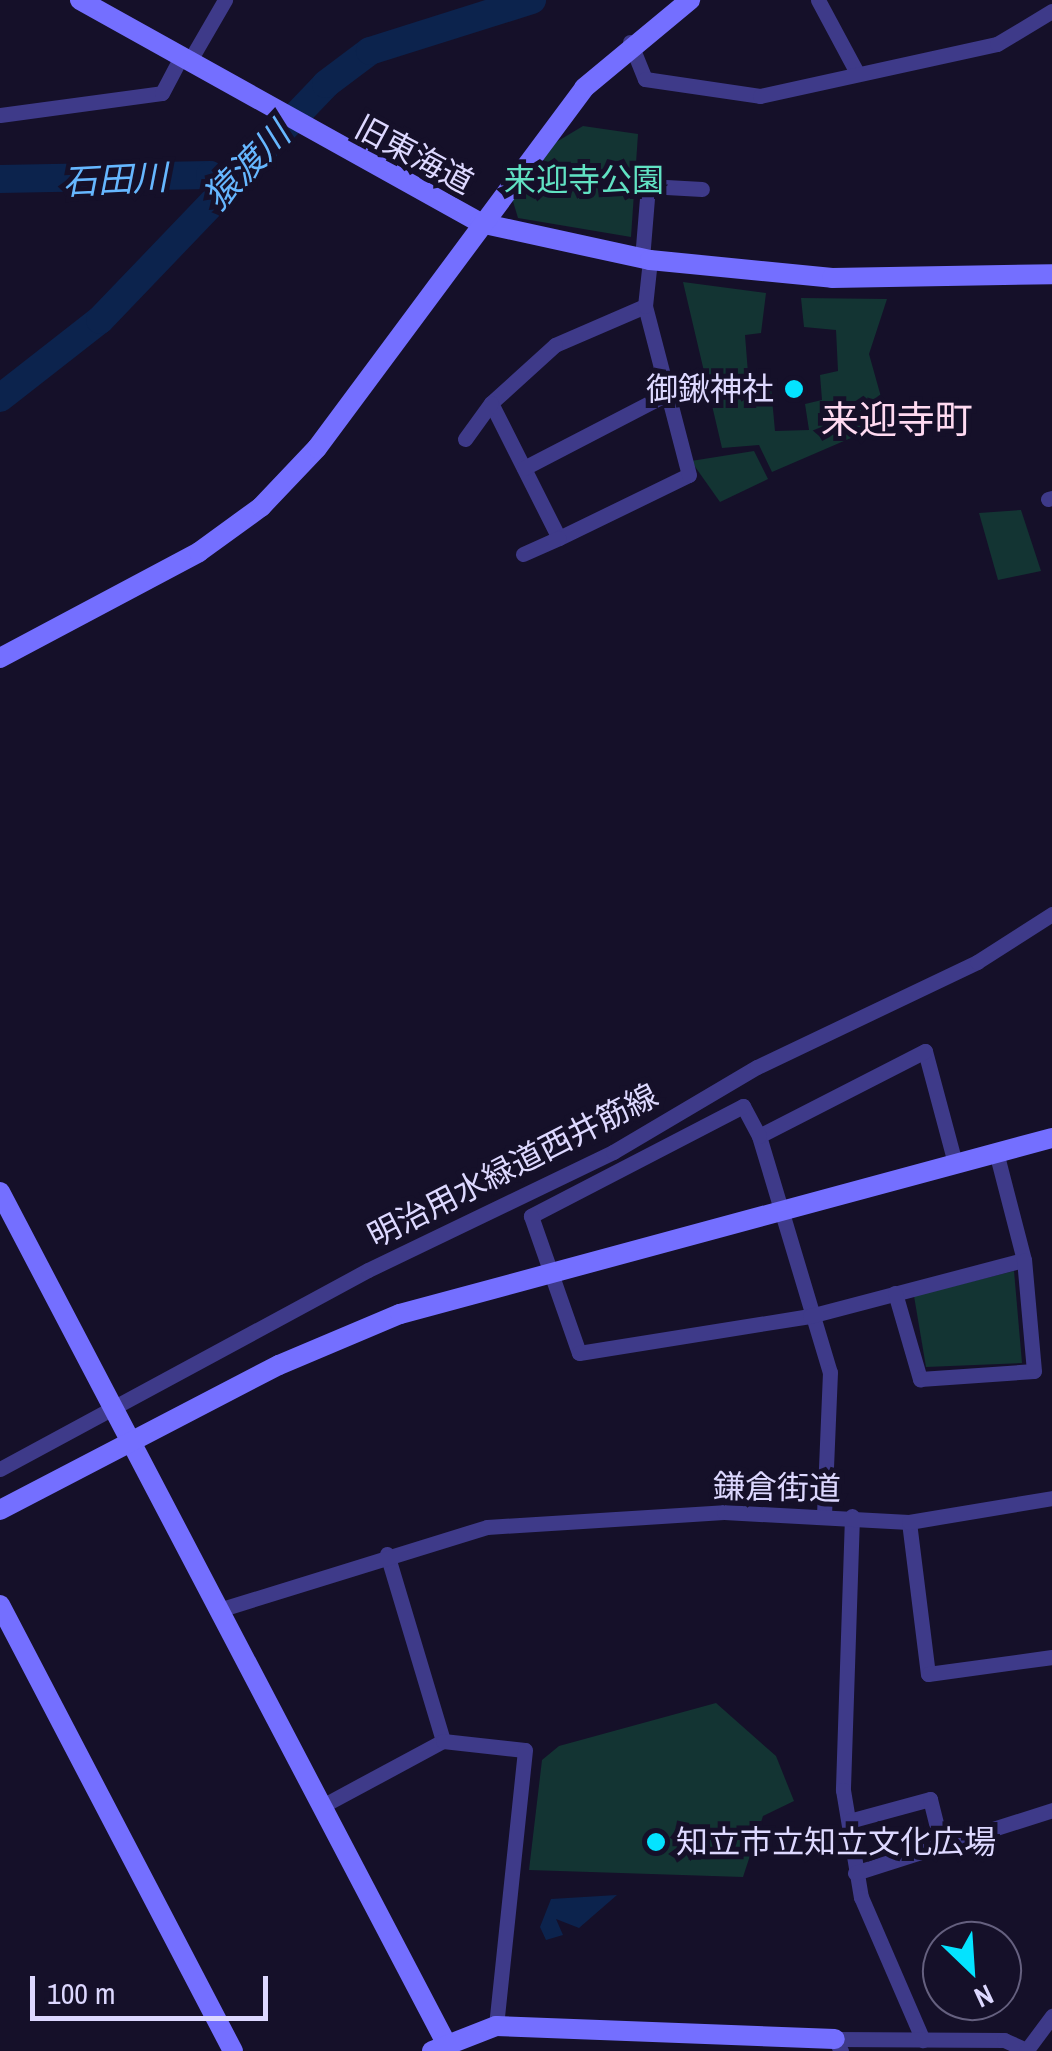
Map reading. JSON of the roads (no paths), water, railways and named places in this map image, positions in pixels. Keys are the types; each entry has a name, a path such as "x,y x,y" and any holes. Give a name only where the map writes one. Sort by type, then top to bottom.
{"street":[{"name":"旧東海道","path":"80,0 330,144 480,223 646,259 832,278 1052,274"},
{"path":"0,115 162,93 225,0"},
{"path":"0,658 199,552 261,507 318,448 480,223 630,42 690,0"},
{"path":"818,0 856,71"},
{"path":"630,42 645,78 760,96 856,71 997,44 1047,9"},
{"path":"523,554 688,475 645,306 648,186 702,189"},
{"path":"465,439 492,403 555,345 645,306"},
{"path":"524,468 667,394"},
{"path":"492,403 559,538"},
{"name":"明治用水緑道西井筋線","path":"0,1469 110,1414 137,1390 173,1381 368,1270 613,1152 757,1066 977,962 1052,914"},
{"path":"759,1136 925,1051 955,1164"},
{"path":"824,1514 830,1372 810,1316 759,1136 743,1106 531,1216 579,1352 810,1316 1024,1260"},
{"path":"0,1510 336,1339 780,1208 1052,1138"},
{"path":"895,1293 920,1380 1034,1371 1024,1260 996,1152"},
{"path":"0,1192 110,1414 222,1609 324,1804 439,2047 496,2026 838,2045 1004,2040 1026,2050 1052,2016"},
{"name":"鎌倉街道","path":"222,1609 387,1554 498,1526 824,1514 909,1522 1052,1498"},
{"path":"852,1516 849,1821 855,1873 923,2040"},
{"path":"909,1522 928,1674 1052,1656"},
{"path":"387,1554 443,1741"},
{"path":"0,1605 234,2051"},
{"path":"324,1804 443,1741 525,1750 496,2026"},
{"path":"849,1821 930,1799 941,1843"},
{"path":"855,1873 1052,1810"}],"water":[{"path":"617,1895 579,1928 556,1919 563,1935 546,1940 540,1927 551,1899"}],"waterway":[{"name":"猿渡川","path":"0,398 100,320 326,84 370,51 532,0"},
{"name":"石田川","path":"0,179 210,175 225,188"}],"place":[{"name":"御鍬神社","path":"794,389"},
{"name":"知立市立知立文化広場","path":"656,1842"}],"district":[{"name":"来迎寺町","path":"897,420"}],"park label":[{"name":"来迎寺公園","path":"584,180"}]}
